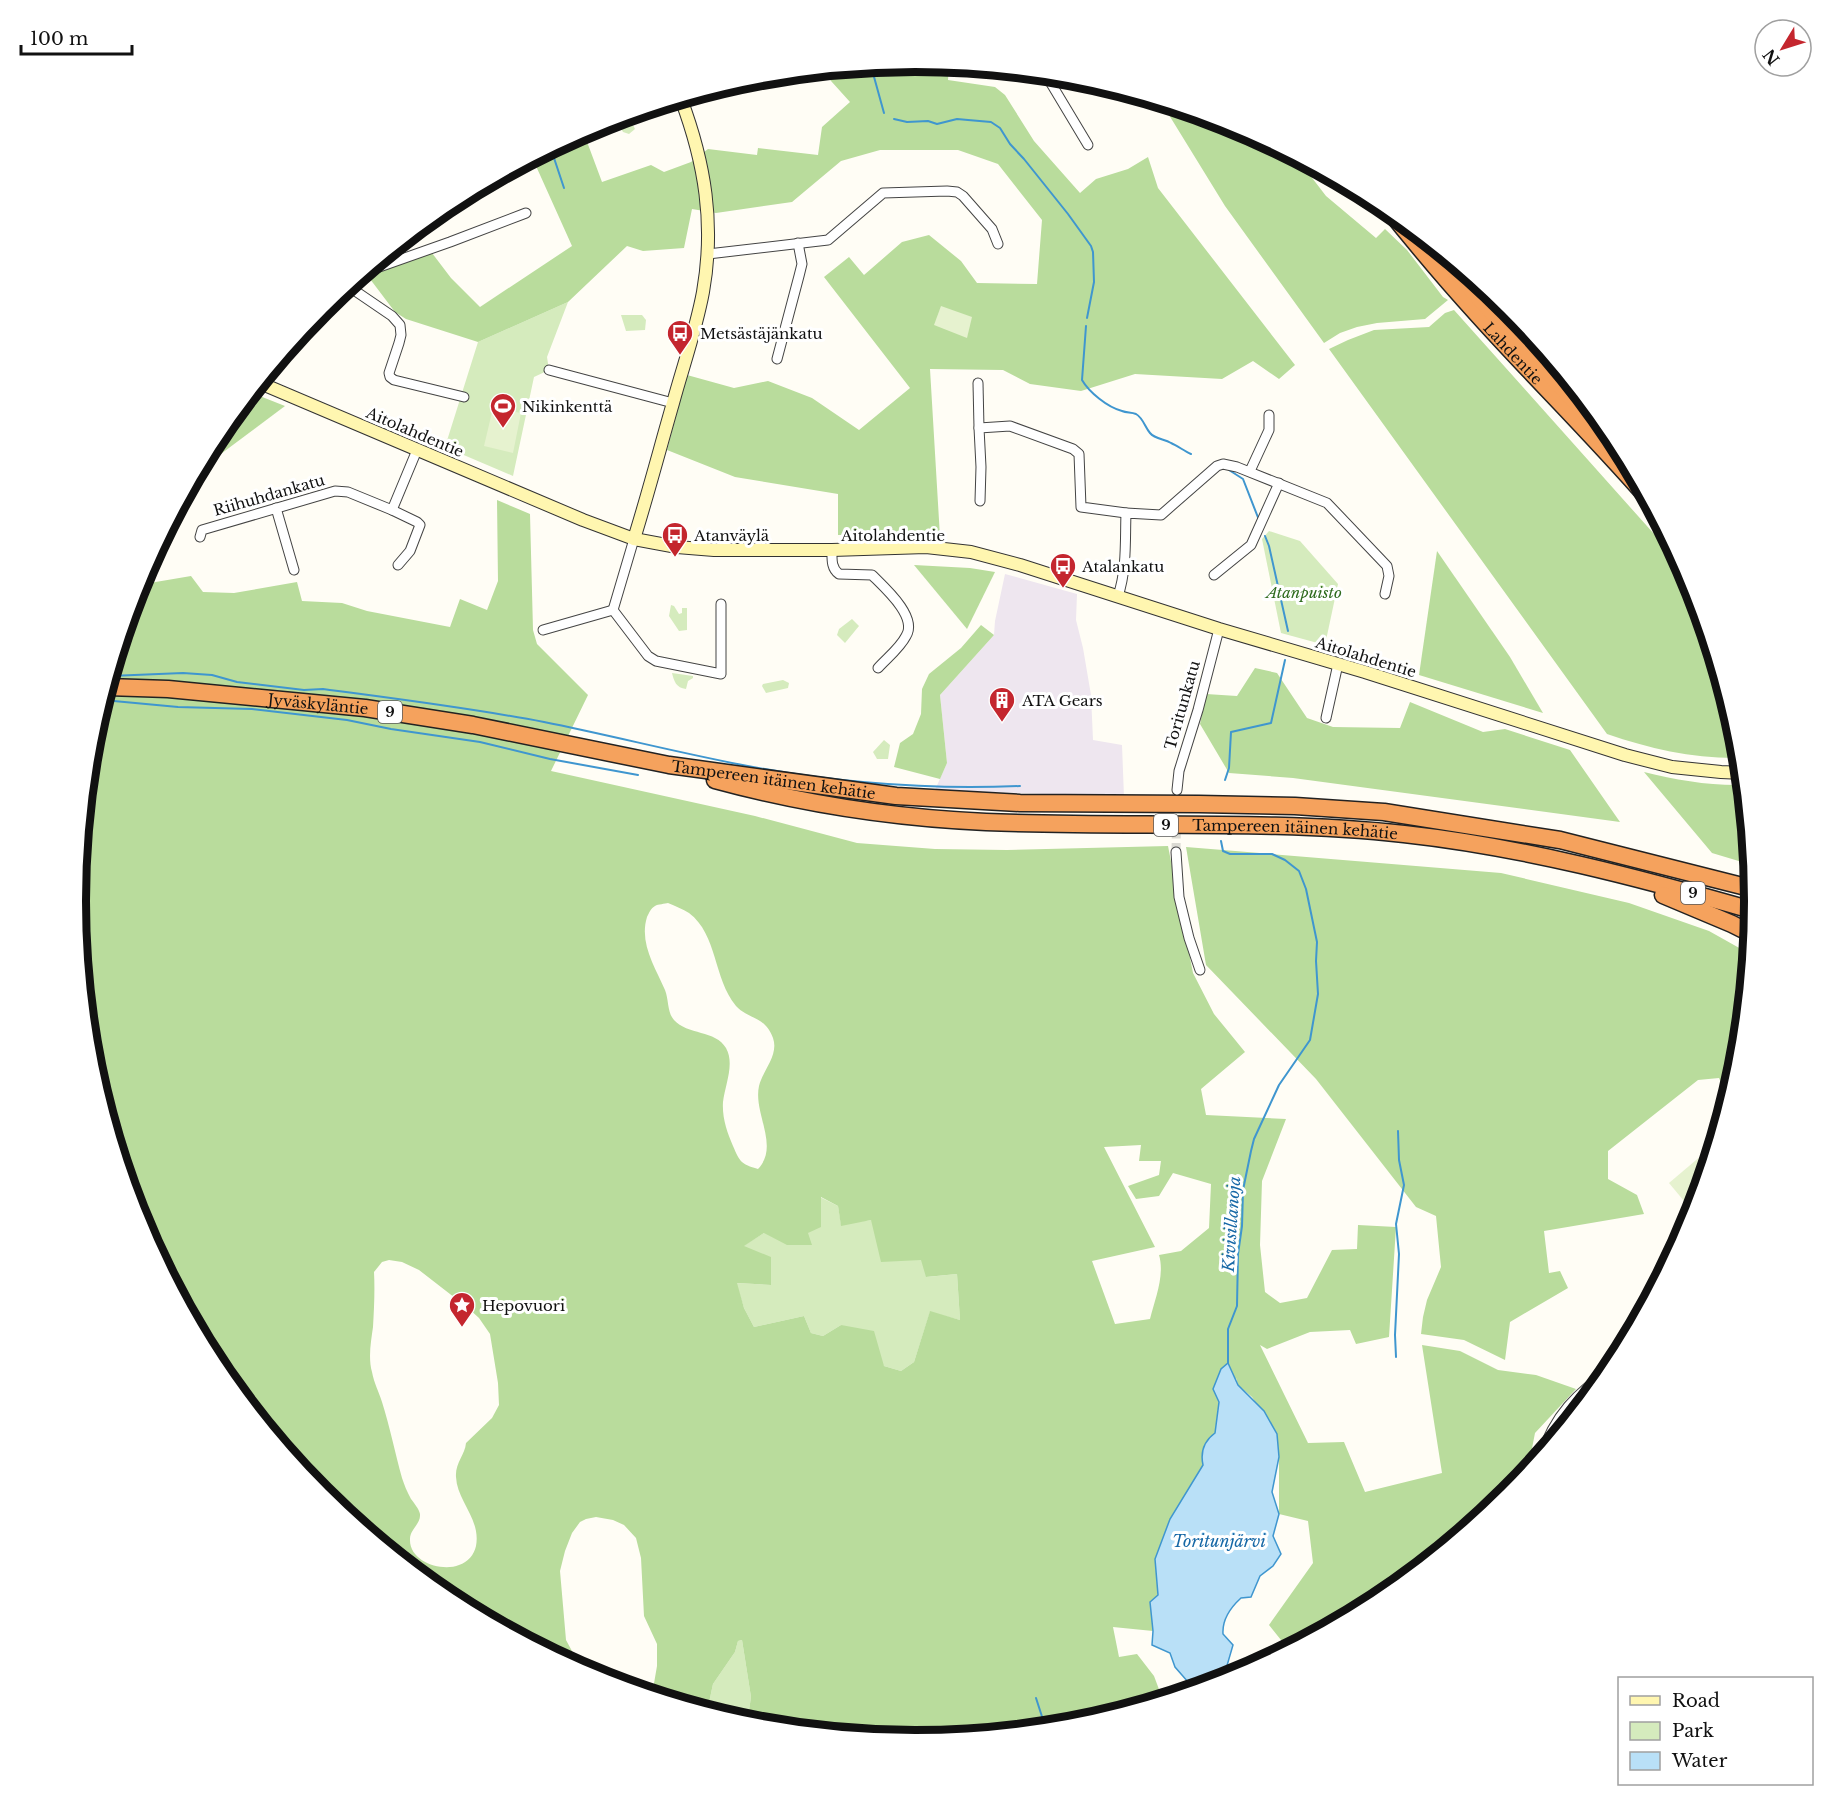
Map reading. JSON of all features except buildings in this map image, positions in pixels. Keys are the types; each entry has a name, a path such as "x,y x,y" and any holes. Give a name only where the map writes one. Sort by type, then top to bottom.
{"highway":[{"name":"Lahdentie","path":"1411,236 1473,310 1624,471"},
{"name":"Lahdentie","path":"1461,277 1583,410"},
{"name":"Jyväskyläntie","path":"114,687 190,691 365,708 473,725 669,765"},
{"name":"Tampereen itäinen kehätie","path":"669,765 896,796 1020,803 1199,804 1384,812 1560,840 1744,887"},
{"name":"Tampereen itäinen kehätie","path":"669,765 734,785 824,804 895,815 996,822 1258,825 1404,834 1503,848 1632,877 1745,908"},
{"path":"1632,877 1651,891 1685,903 1744,930"}],"main road":[{"path":"634,539 698,316 708,254 708,212 704,176 696,142 683,105"},
{"name":"Aitolahdentie","path":"266,386 583,520 634,539 666,546 714,550 917,547 971,552 1020,565 1219,630 1338,664 1625,755 1672,767 1734,772"}],"street":[{"path":"1051,84 1088,145"},
{"path":"708,254 822,241 833,237 883,193 957,192 992,229 998,244"},
{"path":"384,265 526,213"},
{"path":"777,359 799,276 801,264 798,243"},
{"path":"355,291 392,316 400,325 401,334 390,377 394,380 464,397"},
{"path":"549,370 673,403"},
{"path":"978,383 980,501"},
{"path":"1250,471 1269,430 1269,415"},
{"path":"979,428 1010,426 1073,449 1079,454 1081,507 1161,515 1217,466 1223,464 1250,471 1327,503 1387,566 1389,576 1385,594"},
{"path":"392,510 417,450"},
{"path":"1214,575 1251,545 1279,483"},
{"name":"Riihuhdankatu","path":"200,537 202,530 334,491 348,492 392,510 420,525 410,551 398,565"},
{"path":"276,508 294,570"},
{"path":"1119,596 1124,579 1126,513"},
{"path":"613,610 634,539"},
{"path":"832,550 835,571 839,574 872,575 905,612 909,620 907,636 878,668"},
{"path":"613,610 648,656 656,661 721,674 721,604"},
{"path":"543,630 613,610"},
{"name":"Toritunkatu","path":"1177,790 1179,771 1219,630"},
{"path":"1326,718 1338,664"},
{"path":"1176,852 1179,897 1200,970"},
{"path":"1548,1437 1559,1416 1572,1400 1586,1390"}],"shaded area":[{"path":"1005,574 1077,594 1076,620 1091,695 1093,740 1122,745 1124,797 935,790 947,763 940,695 994,635"}],"green space":[{"path":"916,72 948,73 948,80 995,87 1005,95 1034,141 1080,193 1096,179 1128,169 1148,157 1158,188 1295,365 1279,379 1253,361 1222,379 1135,374 1081,391 1030,384 1003,370 930,369 940,537 915,534 838,535 838,494 735,477 667,450 687,375 734,388 768,381 812,398 859,430 910,388 824,277 849,257 864,275 902,242 929,235 961,261 977,283 1037,284 1042,220 998,164 958,150 880,150 841,161 792,202 716,213 692,209 684,248 643,251 627,246 568,302 478,342 406,319 395,312 369,278 376,272 432,253 451,278 480,307 572,246 536,166 532,167 587,140 602,182 651,165 664,172 691,162 708,149 757,155 758,148 818,155 822,127 850,102 828,77"},
{"path":"1167,111 1233,135 1307,171 1326,196 1376,238 1385,229 1407,250 1443,297 1448,300 1425,319 1357,327 1340,333 1324,343 1225,206"},
{"path":"632,122 635,129 629,134 623,132 620,127"},
{"path":"568,302 547,357 549,370 534,377 513,476 445,447 478,342"},
{"path":"941,306 972,317 967,338 934,325"},
{"path":"1454,310 1663,544 1682,584 1701,635 1717,687 1732,758 1673,752 1607,734 1329,349 1374,330 1429,327 1445,313"},
{"path":"621,315 642,315 646,320 645,330 626,331"},
{"path":"258,395 285,406 215,458"},
{"name":"Nikinkenttä","path":"493,408 521,413 513,453 484,446"},
{"path":"497,500 530,514 533,630 537,644 588,695 551,771 755,816 857,843 935,849 1007,850 1168,846 1193,973 1214,1014 1245,1052 1201,1089 1206,1115 1286,1119 1262,1181 1260,1245 1265,1292 1280,1303 1307,1298 1332,1250 1357,1249 1358,1225 1396,1227 1389,1337 1356,1344 1350,1330 1310,1332 1267,1349 1260,1345 1308,1443 1344,1442 1365,1492 1442,1473 1422,1345 1460,1351 1498,1370 1536,1375 1576,1389 1535,1433 1530,1457 1502,1488 1420,1560 1330,1620 1284,1644 1269,1625 1313,1563 1308,1521 1279,1514 1277,1434 1252,1397 1238,1385 1236,1378 1219,1401 1215,1433 1203,1465 1170,1519 1155,1559 1158,1595 1150,1602 1153,1631 1113,1627 1119,1657 1137,1654 1154,1676 1161,1694 1077,1715 1024,1724 970,1729 916,1731 861,1729 807,1724 749,1714 751,1697 742,1640 738,1641 735,1652 713,1684 709,1705 653,1688 657,1666 657,1644 644,1616 641,1558 636,1538 624,1525 613,1520 596,1517 580,1522 572,1533 565,1551 560,1571 566,1640 575,1657 501,1620 411,1560 329,1488 257,1406 197,1316 149,1219 114,1116 93,1010 86,902 88,847 93,793 114,687 149,583 191,576 203,592 234,593 297,582 302,601 342,603 367,611 450,627 460,599 487,610 498,581","holes":["668,903 689,913 698,922 711,945 723,983 736,1006 761,1021 773,1038 774,1050 759,1086 759,1107 767,1150 758,1169 744,1164 740,1159 725,1125 723,1102 730,1061 726,1048 715,1038 686,1028 674,1020 670,1013 665,990 649,955 645,936 647,917 654,907","1141,1145 1139,1161 1161,1161 1159,1175 1128,1186 1136,1199 1159,1196 1173,1173 1211,1184 1209,1228 1181,1251 1159,1255 1160,1279 1150,1319 1115,1324 1092,1261 1155,1247 1104,1147","821,1197 838,1206 841,1226 871,1220 881,1262 921,1260 926,1277 957,1274 960,1320 930,1311 914,1362 901,1371 884,1366 874,1331 841,1325 823,1336 811,1333 804,1316 754,1327 744,1308 737,1283 771,1285 771,1257 744,1246 764,1233 787,1245 812,1245 808,1233 821,1227","389,1260 402,1262 419,1270 468,1308 479,1318 490,1334 499,1405 492,1418 466,1443 458,1463 457,1486 477,1536 476,1546 468,1560 452,1567 428,1563 415,1554 411,1547 410,1535 419,1521 420,1514 402,1478 385,1411 373,1376 370,1350 373,1327 374,1272 382,1262"]},
{"name":"Atanpuisto","path":"1269,531 1300,541 1338,584 1325,645 1281,633 1262,539"},
{"path":"1437,551 1510,657 1543,713 1419,675"},
{"path":"914,565 970,568 995,572 967,629"},
{"path":"671,605 679,614 682,613 682,608 687,608 687,630 679,631 669,616"},
{"path":"852,619 859,626 845,643 837,635 839,629"},
{"path":"981,625 994,635 940,695 947,763 940,779 894,767 900,743 913,734 921,714 922,689 929,674 961,648"},
{"path":"1255,668 1277,673 1307,718 1333,727 1400,728 1410,702 1483,732 1505,729 1570,750 1620,822 1293,778 1229,773 1200,724 1206,694 1237,696"},
{"path":"672,673 693,676 693,678 688,681 686,689 676,684"},
{"path":"783,680 789,683 788,688 766,693 762,686 763,684"},
{"path":"884,740 890,745 888,759 877,759 873,752"},
{"path":"1644,772 1694,782 1737,785 1744,862 1712,853"},
{"path":"1186,847 1501,873 1629,903 1709,931 1743,950 1738,1010 1723,1088 1719,1078 1698,1080 1608,1151 1608,1179 1637,1195 1644,1214 1544,1231 1549,1273 1560,1271 1568,1288 1510,1322 1505,1360 1464,1340 1421,1334 1427,1300 1441,1267 1436,1216 1416,1207 1316,1079 1206,965"},
{"path":"1706,1152 1687,1205 1669,1183"},
{"path":"820,1197 838,1206 841,1224 871,1220 922,1260 927,1277 957,1274 960,1320 930,1312 914,1362 901,1371 884,1366 841,1325 823,1336 811,1333 804,1316 754,1327 744,1308 736,1283 771,1285 743,1246 764,1233 808,1233"},
{"path":"742,1640 751,1697 749,1714 709,1705 713,1684 735,1652 738,1641"}],"water":[{"name":"Toritunjärvi","path":"1228,1363 1238,1385 1264,1411 1277,1434 1279,1457 1272,1492 1279,1514 1273,1536 1281,1554 1273,1566 1260,1576 1251,1597 1241,1598 1225,1619 1223,1634 1233,1645 1226,1671 1190,1684 1175,1667 1170,1653 1152,1645 1150,1602 1158,1595 1155,1559 1170,1519 1203,1465 1204,1447 1215,1433 1219,1402 1213,1389 1221,1369"}],"waterway":[{"path":"873,74 884,113"},
{"path":"894,119 907,122 928,121 937,124 957,119 991,122 1000,128 1010,144 1068,214 1091,246 1094,282 1087,318"},
{"path":"553,156 564,188"},
{"path":"1086,326 1082,380 1085,385 1110,406 1136,414 1152,435 1191,454"},
{"path":"1229,470 1243,479 1259,520"},
{"path":"1265,536 1288,631"},
{"name":"Kivisillanoja","path":"1225,780 1229,768 1231,732 1271,723 1285,660"},
{"path":"117,676 183,673 212,675 237,682 304,690 323,689 489,712 786,773 920,786 1020,786"},
{"path":"111,701 178,707 252,709 347,720 480,742 550,759 638,775"},
{"name":"Kivisillanoja","path":"1221,841 1223,851 1230,854 1272,854 1285,860 1299,871 1306,889 1317,942 1318,994 1310,1040 1279,1085 1254,1139 1251,1151 1243,1190 1237,1306 1228,1329 1228,1363"},
{"path":"1396,1357 1399,1254 1396,1224 1404,1185 1399,1160 1398,1131"},
{"path":"1036,1698 1043,1721"}],"tunnel":[{"path":"1176,852 1177,790"}],"place":[{"name":"Metsästäjänkatu","path":"680,356"},
{"name":"Nikinkenttä","path":"503,429"},
{"name":"Atanväylä","path":"675,558"},
{"name":"Atalankatu","path":"1063,589"},
{"name":"ATA Gears","path":"1002,723"},
{"name":"Hepovuori","path":"462,1328"}]}
